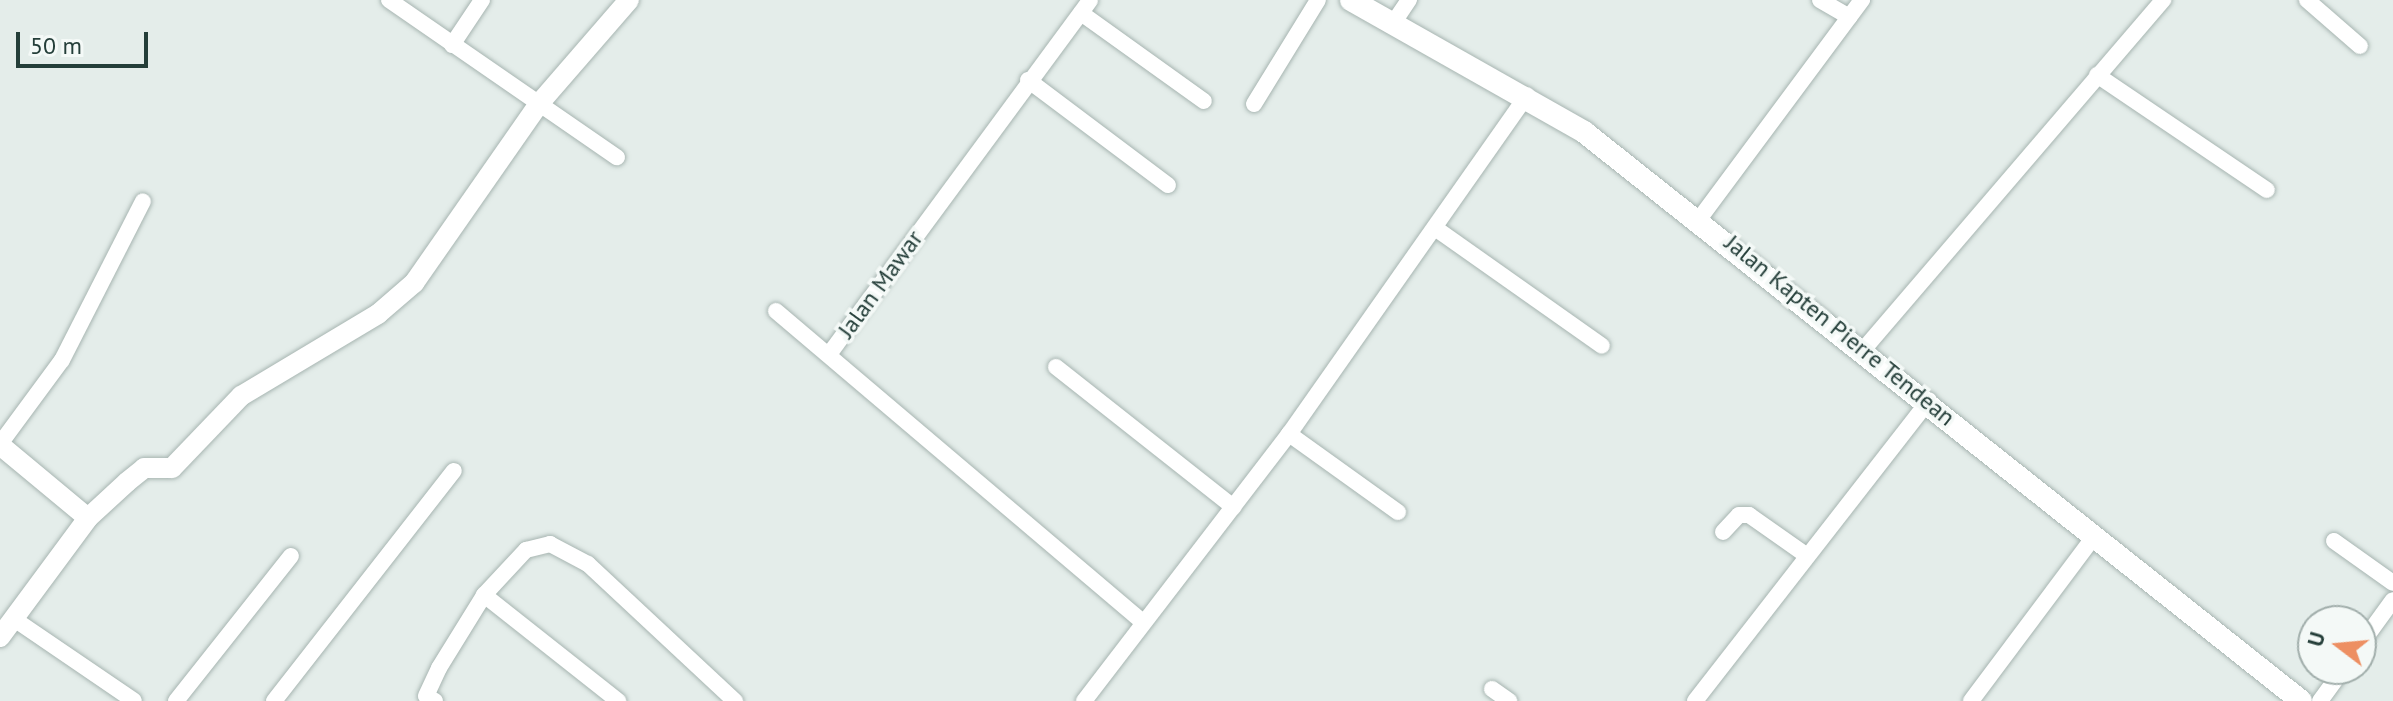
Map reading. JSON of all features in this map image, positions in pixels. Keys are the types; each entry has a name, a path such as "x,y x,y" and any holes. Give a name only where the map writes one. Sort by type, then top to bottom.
{"main road":[{"name":"Jalan Kapten Pierre Tendean","path":"1351,0 1527,95 1700,218 1929,400 2093,538 2301,701"}],"street":[{"path":"389,0 617,157"},
{"path":"452,45 482,0"},
{"path":"0,637 88,518 144,468 172,468 241,396 378,314 461,224 538,105 629,0"},
{"path":"1254,104 1318,0"},
{"path":"1394,22 1409,0"},
{"path":"1820,0 1850,17"},
{"path":"1700,218 1862,0"},
{"path":"1864,349 2163,0"},
{"path":"2307,0 2360,46"},
{"path":"1085,6 1204,101"},
{"name":"Jalan Mawar","path":"1085,6 830,353 1142,621"},
{"path":"2097,75 2267,190"},
{"path":"1028,80 1168,185"},
{"path":"1084,701 1142,621 1289,434 1527,95"},
{"path":"88,518 0,445 62,360 143,201"},
{"path":"1435,228 1602,346"},
{"path":"776,311 830,353"},
{"path":"1056,367 1233,507"},
{"path":"1695,701 1929,400"},
{"path":"1289,434 1398,512"},
{"path":"274,701 454,471"},
{"path":"1723,532 1739,515 1749,515 1806,555"},
{"path":"1971,701 2093,538"},
{"path":"2334,541 2393,583"},
{"path":"428,699 484,595 526,550 562,549 608,581 735,701"},
{"path":"176,701 291,556"},
{"path":"484,595 618,701"},
{"path":"2377,622 2393,600"},
{"path":"14,619 134,701"},
{"path":"1492,689 1509,701"}]}
